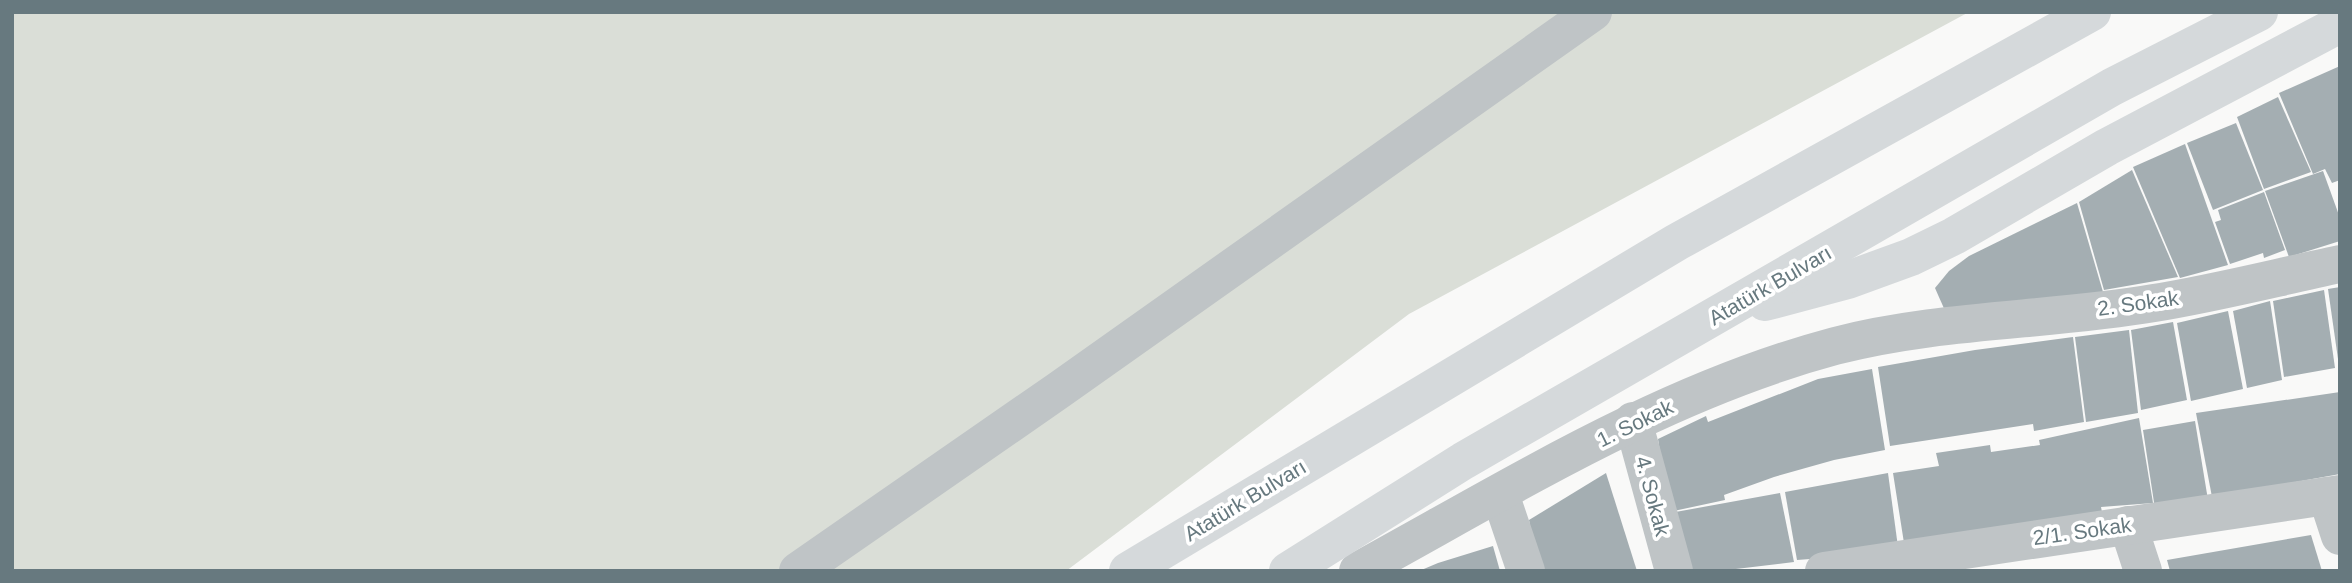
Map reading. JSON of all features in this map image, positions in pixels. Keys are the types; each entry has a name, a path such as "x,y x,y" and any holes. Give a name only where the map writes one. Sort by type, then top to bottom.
{"highway":[{"name":"Atatürk Bulvarı","path":"1128,571 1677,242 2092,12"},
{"name":"Atatürk Bulvarı","path":"1288,571 1463,461 2112,87 2259,12"},
{"path":"1716,316 1848,280 1911,257 1954,236 2107,147 2340,24"}],"street":[{"path":"798,571 1059,390 1592,12"},
{"name":"2. Sokak","path":"1933,327 2153,303 2340,264"},
{"name":"1. Sokak","path":"1358,571 1633,421 1744,374 1836,346 1933,327"},
{"name":"4. Sokak","path":"1633,421 1674,571"},
{"path":"1500,494 1526,571"},
{"path":"2333,495 2340,536"},
{"name":"2/1. Sokak","path":"1824,571 1935,562 2128,525 2333,495"},
{"path":"2128,525 2143,571"}],"shaded area":[{"path":"12,12 1969,12 1409,314 1066,571 12,571"}],"building":[{"path":"2340,66 2340,180 2332,183 2325,169 2313,174 2279,93"},
{"path":"2278,97 2311,172 2264,189 2237,117"},
{"path":"2236,123 2263,190 2213,210 2187,143"},
{"path":"2185,144 2228,265 2180,278 2133,167"},
{"path":"2132,170 2178,277 2104,290 2079,202"},
{"path":"2323,171 2340,218 2340,241 2289,257 2265,191"},
{"path":"2264,192 2285,250 2264,258 2263,253 2230,264 2215,222 2221,220 2218,210"},
{"path":"2077,203 2103,292 1946,313 1935,288 1949,271 1969,256"},
{"path":"2340,287 2340,359 2338,359 2328,289"},
{"path":"2324,290 2335,368 2284,377 2273,301"},
{"path":"2270,301 2282,380 2247,388 2233,311"},
{"path":"2228,311 2243,389 2191,401 2177,323"},
{"path":"2173,322 2187,400 2141,410 2131,330"},
{"path":"2129,330 2138,413 2086,422 2075,337"},
{"path":"2073,337 2084,422 2034,431 2033,424 1890,446 1878,367"},
{"path":"1872,369 1885,450 1834,460 1774,477 1724,495 1725,500 1669,512 1658,439 1706,416 1708,422 1818,379"},
{"path":"2340,392 2340,474 2212,497 2196,413"},
{"path":"2139,418 2153,503 2101,507 2103,517 1904,543 1893,473 1939,466 1936,453 1990,445 1991,452 2040,445 2039,440"},
{"path":"2195,421 2208,500 2155,509 2143,430"},
{"path":"1606,473 1637,571 1538,571 1529,520"},
{"path":"1888,473 1898,547 1849,556 1797,560 1785,492"},
{"path":"1780,493 1794,562 1719,571 1681,571 1670,513"},
{"path":"2311,535 2322,571 2170,571 2167,560"},
{"path":"1493,546 1500,571 1419,571 1438,563"}]}
